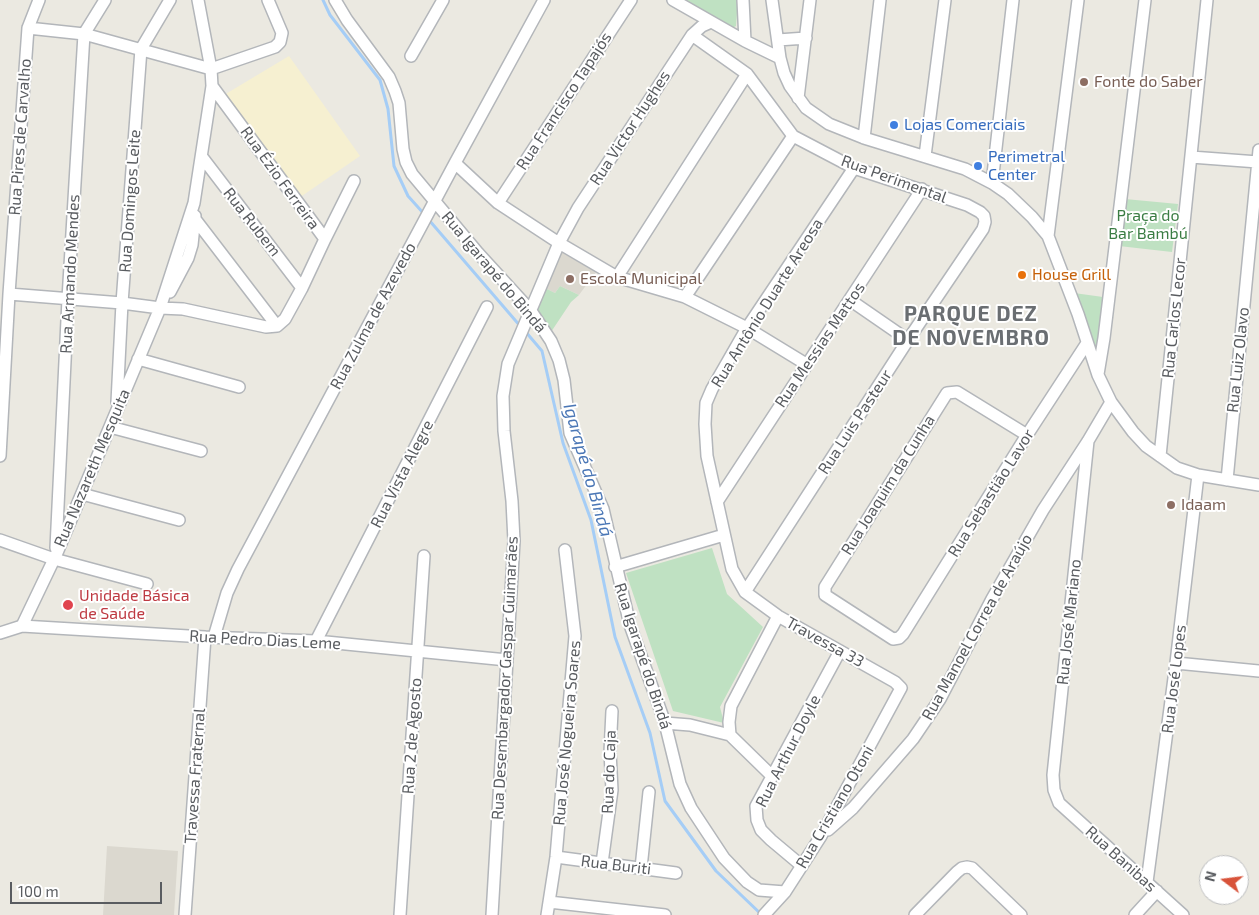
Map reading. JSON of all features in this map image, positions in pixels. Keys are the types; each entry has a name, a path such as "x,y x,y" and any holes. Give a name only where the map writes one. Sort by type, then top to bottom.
{"street":[{"name":"Rua Pires de Carvalho","path":"0,456 9,294 28,28 39,0"},
{"name":"Rua Armando Mendes","path":"55,557 84,34 105,0"},
{"name":"Rua Domingos Leite","path":"117,410 122,303 141,49 170,0"},
{"name":"Rua Nazareth Mesquita","path":"22,626 55,557 160,308 194,203 212,86 211,69 198,0"},
{"path":"28,28 84,34 211,69 275,47 280,42 282,33 268,0"},
{"name":"Rua Igarapé do Bindá","path":"335,0 347,20 389,77 399,103 403,149 406,162 412,174 432,205 528,317 551,341 559,360 564,380 570,433 603,509 630,625 665,723 680,784 691,808 724,858 747,882 759,890 784,892"},
{"path":"411,56 442,0"},
{"name":"Rua Zulma de Azevedo","path":"209,637 238,569 432,205 544,0"},
{"name":"Rua Francisco Tapajós","path":"498,203 631,0"},
{"path":"673,0 745,41 780,58"},
{"path":"743,0 745,41"},
{"path":"772,0 780,58 790,86 806,108 829,124 864,138 964,170 992,183 1021,205 1048,236 1098,375 1111,402 1133,432 1146,446 1177,468 1198,475 1259,485"},
{"path":"798,98 810,0"},
{"path":"864,138 880,0"},
{"path":"925,156 946,0"},
{"path":"992,183 1013,0"},
{"path":"1048,236 1078,0"},
{"path":"1098,375 1145,0"},
{"name":"Rua Carlos Lecor","path":"1160,456 1207,0"},
{"name":"Rua Victor Hughes","path":"559,243 578,208 692,34 711,22"},
{"path":"685,297 792,136 748,74 692,34"},
{"path":"778,40 806,38"},
{"path":"617,277 748,74"},
{"name":"Rua Ézio Ferreira","path":"212,86 325,239 302,288 284,318 276,326"},
{"name":"Rua Perimental","path":"792,136 854,168 922,189 980,212 984,216 983,229"},
{"name":"Rua Luiz Olavo","path":"1227,480 1259,150"},
{"name":"Rua Rubem","path":"202,157 302,288"},
{"path":"1191,157 1258,162"},
{"path":"455,163 498,203 559,243 617,277 685,297 747,328 806,364"},
{"name":"Rua Antônio Duarte Areosa","path":"745,592 732,569 707,456 706,403 747,328 854,168"},
{"path":"325,239 354,181"},
{"name":"Rua Messias Mattos","path":"717,502 922,189"},
{"name":"Rua Nazareth Mesquita","path":"160,308 182,272 188,258 194,239 194,203"},
{"path":"195,219 276,326"},
{"name":"Rua Luis Pasteur","path":"745,592 908,340 983,229"},
{"name":"Rua Desembargador Gaspar Guimarães","path":"492,915 514,541 512,501 504,431 503,396 508,364 559,243"},
{"path":"9,294 183,309 266,327 276,326"},
{"path":"850,300 908,340"},
{"name":"Rua Vista Alegre","path":"316,641 487,307"},
{"name":"Rua Sebastião Lavor","path":"894,639 899,638 903,634 1027,435 1087,343"},
{"path":"138,359 239,387"},
{"name":"Rua Joaquim da Cunha","path":"894,639 827,598 825,588 942,397 947,393 957,392 1027,435"},
{"name":"Rua Manoel Correa de Araújo","path":"821,836 853,808 913,739 940,698 992,599 1043,510 1111,402"},
{"path":"110,426 201,451"},
{"name":"Rua José Mariano","path":"1059,803 1054,790 1053,775 1088,441"},
{"name":"Rua José Lopes","path":"1147,882 1176,663 1198,475"},
{"path":"82,494 179,520"},
{"path":"615,567 724,535"},
{"path":"0,540 147,584"},
{"name":"Rua José Nogueira Soares","path":"547,915 556,857 575,636 565,550"},
{"name":"Rua 2 de Agosto","path":"400,915 424,556"},
{"name":"Travessa 33","path":"745,592 778,616 895,682 901,688 899,694"},
{"path":"730,735 731,706 778,616"},
{"path":"0,633 22,626"},
{"name":"Rua Pedro Dias Leme","path":"22,626 316,641 507,660"},
{"name":"Travessa Fraternal","path":"185,915 209,637"},
{"name":"Rua Arthur Doyle","path":"802,866 761,830 757,820 756,806 840,651"},
{"path":"1176,663 1259,671"},
{"name":"Rua Cristiano Otoni","path":"767,911 784,892 821,836 899,694"},
{"name":"Rua do Caja","path":"602,863 612,790 610,752 612,711"},
{"path":"665,723 690,725 730,735 772,776"},
{"path":"641,868 649,792"},
{"name":"Rua Banibas","path":"1059,803 1183,915"},
{"name":"Rua Buriti","path":"556,857 676,873"},
{"path":"915,915 957,872 967,867 972,868 1021,915"},
{"path":"1135,915 1157,891"},
{"path":"549,902 665,915"}],"shaded area":[{"name":"Escola Municipal","path":"561,252 596,272 579,295 560,286 555,293 545,288"},
{"path":"107,846 178,851 174,915 103,915"}],"green space":[{"path":"680,0 738,0 736,26 729,30"},
{"name":"Praça do Bar Bambú","path":"1125,199 1178,204 1172,252 1119,246"},
{"path":"560,286 579,295 571,302 549,335 537,318 537,305 545,288 555,293"},
{"path":"1074,293 1103,297 1095,362"},
{"path":"712,548 727,594 763,627 720,707 724,723 673,711 626,573"}],"sand":[{"path":"289,56 360,156 296,200 224,95"}],"waterway":[{"name":"Igarapé do Bindá","path":"323,0 330,15 380,80 388,109 394,166 408,196 425,215"},
{"name":"Igarapé do Bindá","path":"429,220 521,327"},
{"name":"Igarapé do Bindá","path":"525,331 542,351 563,443 591,520 615,637 650,733 665,801 716,871 762,915"}],"place":[{"name":"Fonte do Saber","path":"1084,82"},
{"name":"Lojas Comerciais","path":"894,125"},
{"name":"Perimetral Center","path":"978,166"},
{"name":"House Grill","path":"1022,275"},
{"name":"Escola Municipal","path":"570,279"},
{"name":"Idaam","path":"1171,505"},
{"name":"Unidade Básica de Saúde","path":"68,605"}],"district":[{"name":"PARQUE DEZ DE NOVEMBRO","path":"971,326"}]}
